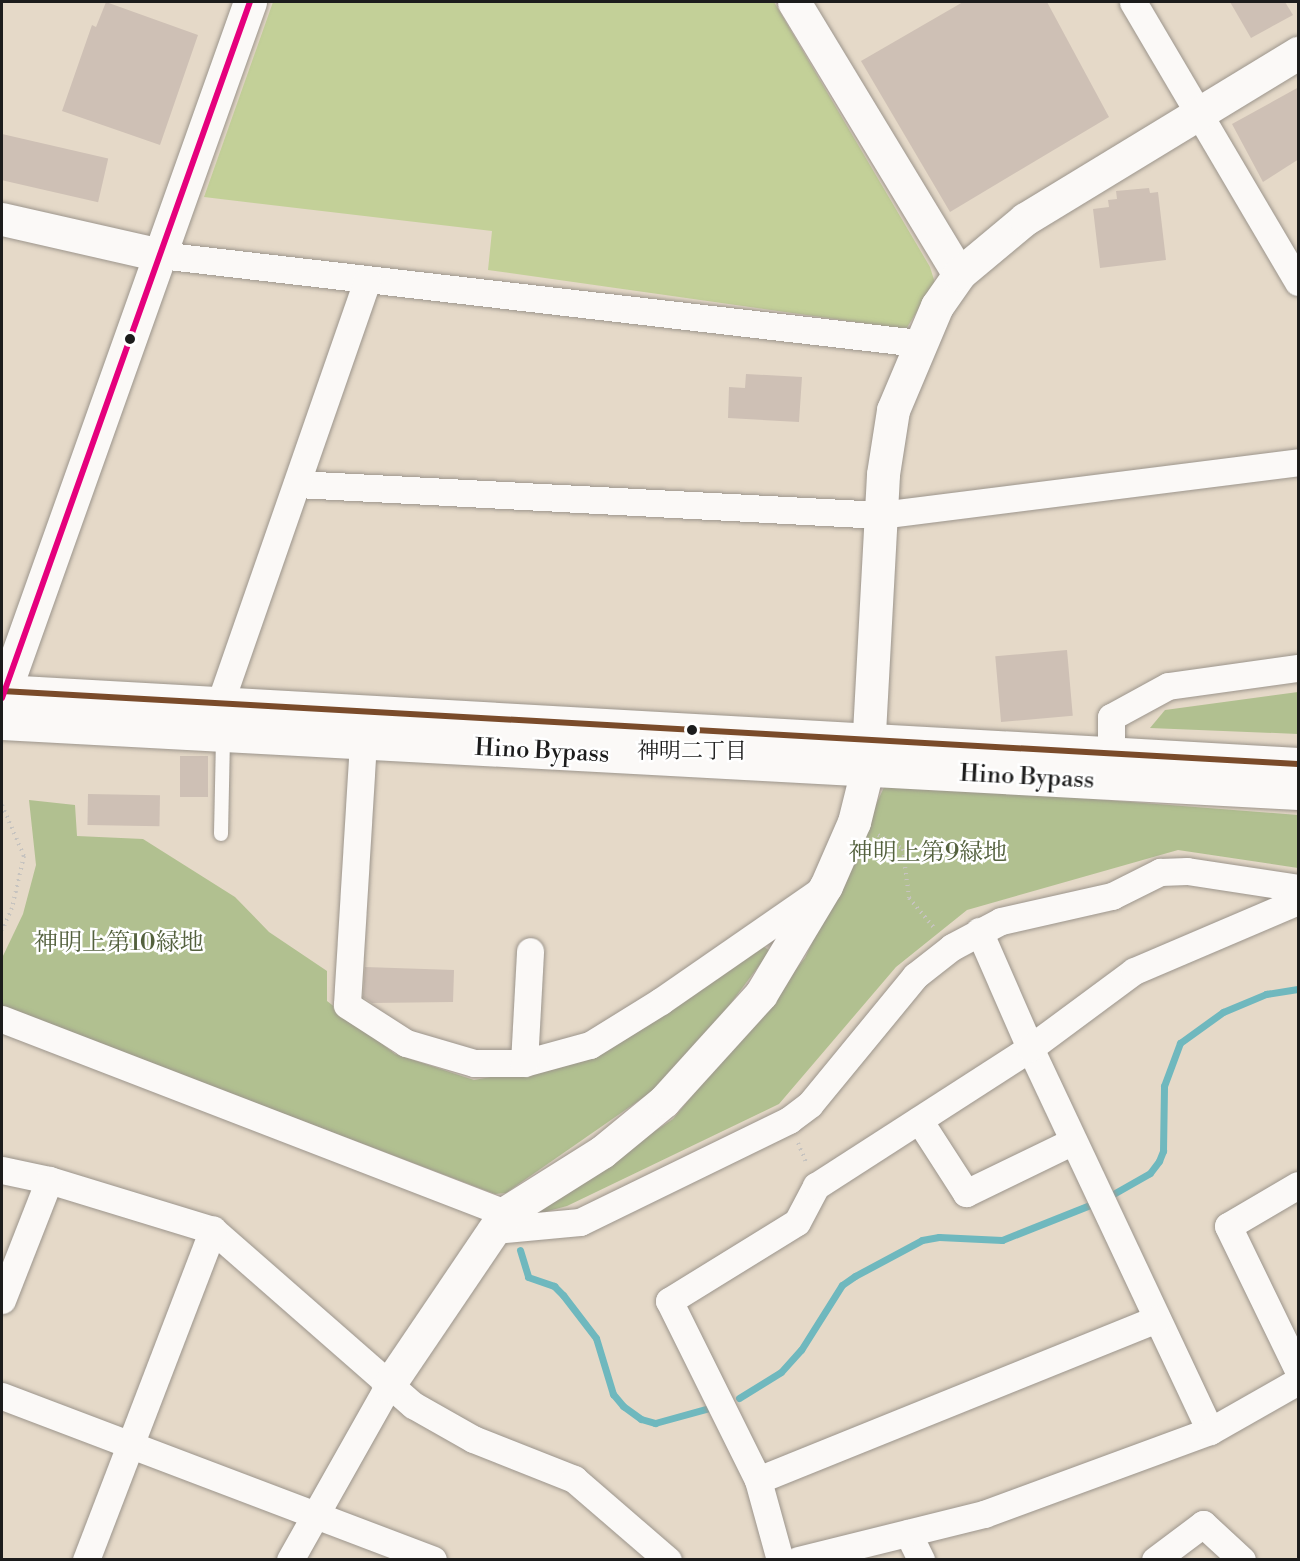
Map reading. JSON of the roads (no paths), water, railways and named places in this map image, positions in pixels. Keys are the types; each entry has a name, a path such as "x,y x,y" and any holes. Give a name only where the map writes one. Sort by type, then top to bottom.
{"main road":[{"path":"2,701 250,2"},
{"path":"794,2 959,274"},
{"path":"388,1386 500,1222 602,1152 664,1101 761,994 826,886 854,822 869,755 881,515 893,410 918,343 959,274 1025,219 1198,112 1299,53"},
{"path":"2,219 160,255"},
{"name":"Hino Bypass","path":"2,701 220,703 869,755 1299,793"},
{"name":"Hino Bypass","path":"2,701 223,735 363,742 869,755 1111,754 1299,764"}],"street":[{"path":"1132,2 1299,282"},
{"path":"160,255 918,343"},
{"path":"220,703 367,280"},
{"path":"297,484 881,515 1299,462"},
{"path":"1111,754 1111,717 1168,686 1299,668"},
{"path":"363,742 347,1005 406,1043 474,1063 524,1063 590,1045 661,1001 826,886"},
{"path":"2,1019 500,1222 580,1222 789,1120 810,1104 915,976 952,947 979,931 1001,921 1112,896 1160,872 1187,871 1299,888"},
{"path":"780,1560 758,1480 669,1301 797,1222 816,1186 1030,1048 1134,971 1299,901"},
{"path":"979,931 1030,1048 1210,1431"},
{"path":"524,1063 530,951"},
{"path":"919,1120 966,1192 1074,1141"},
{"path":"2,1170 49,1180 213,1230 388,1386 473,1439 574,1479 668,1560"},
{"path":"2,1300 49,1180"},
{"path":"1299,1185 1228,1226 1299,1370"},
{"path":"86,1560 213,1230"},
{"path":"758,1480 1157,1319"},
{"path":"798,1560 984,1514 1210,1431 1299,1381"},
{"path":"290,1560 388,1386"},
{"path":"2,1396 433,1560"},
{"path":"1155,1560 1203,1524 1242,1560"},
{"path":"908,1533 921,1560"}],"lane":[{"path":"221,834 223,735"}],"waterway":[{"path":"1115,1193 1150,1173 1159,1161 1163,1151 1164,1086 1180,1043 1223,1012 1266,994 1298,989"},
{"path":"739,1398 781,1372 801,1350 842,1285 855,1276 922,1240 939,1237 1002,1240 1090,1205"},
{"path":"520,1250 528,1277 554,1286 596,1338 613,1394 623,1406 641,1419 655,1423 709,1408"}],"place":[{"name":"神明二丁目","path":"692,730"}],"park label":[{"name":"神明上第9緑地","path":"928,854"},
{"name":"神明上第10緑地","path":"119,944"}]}
